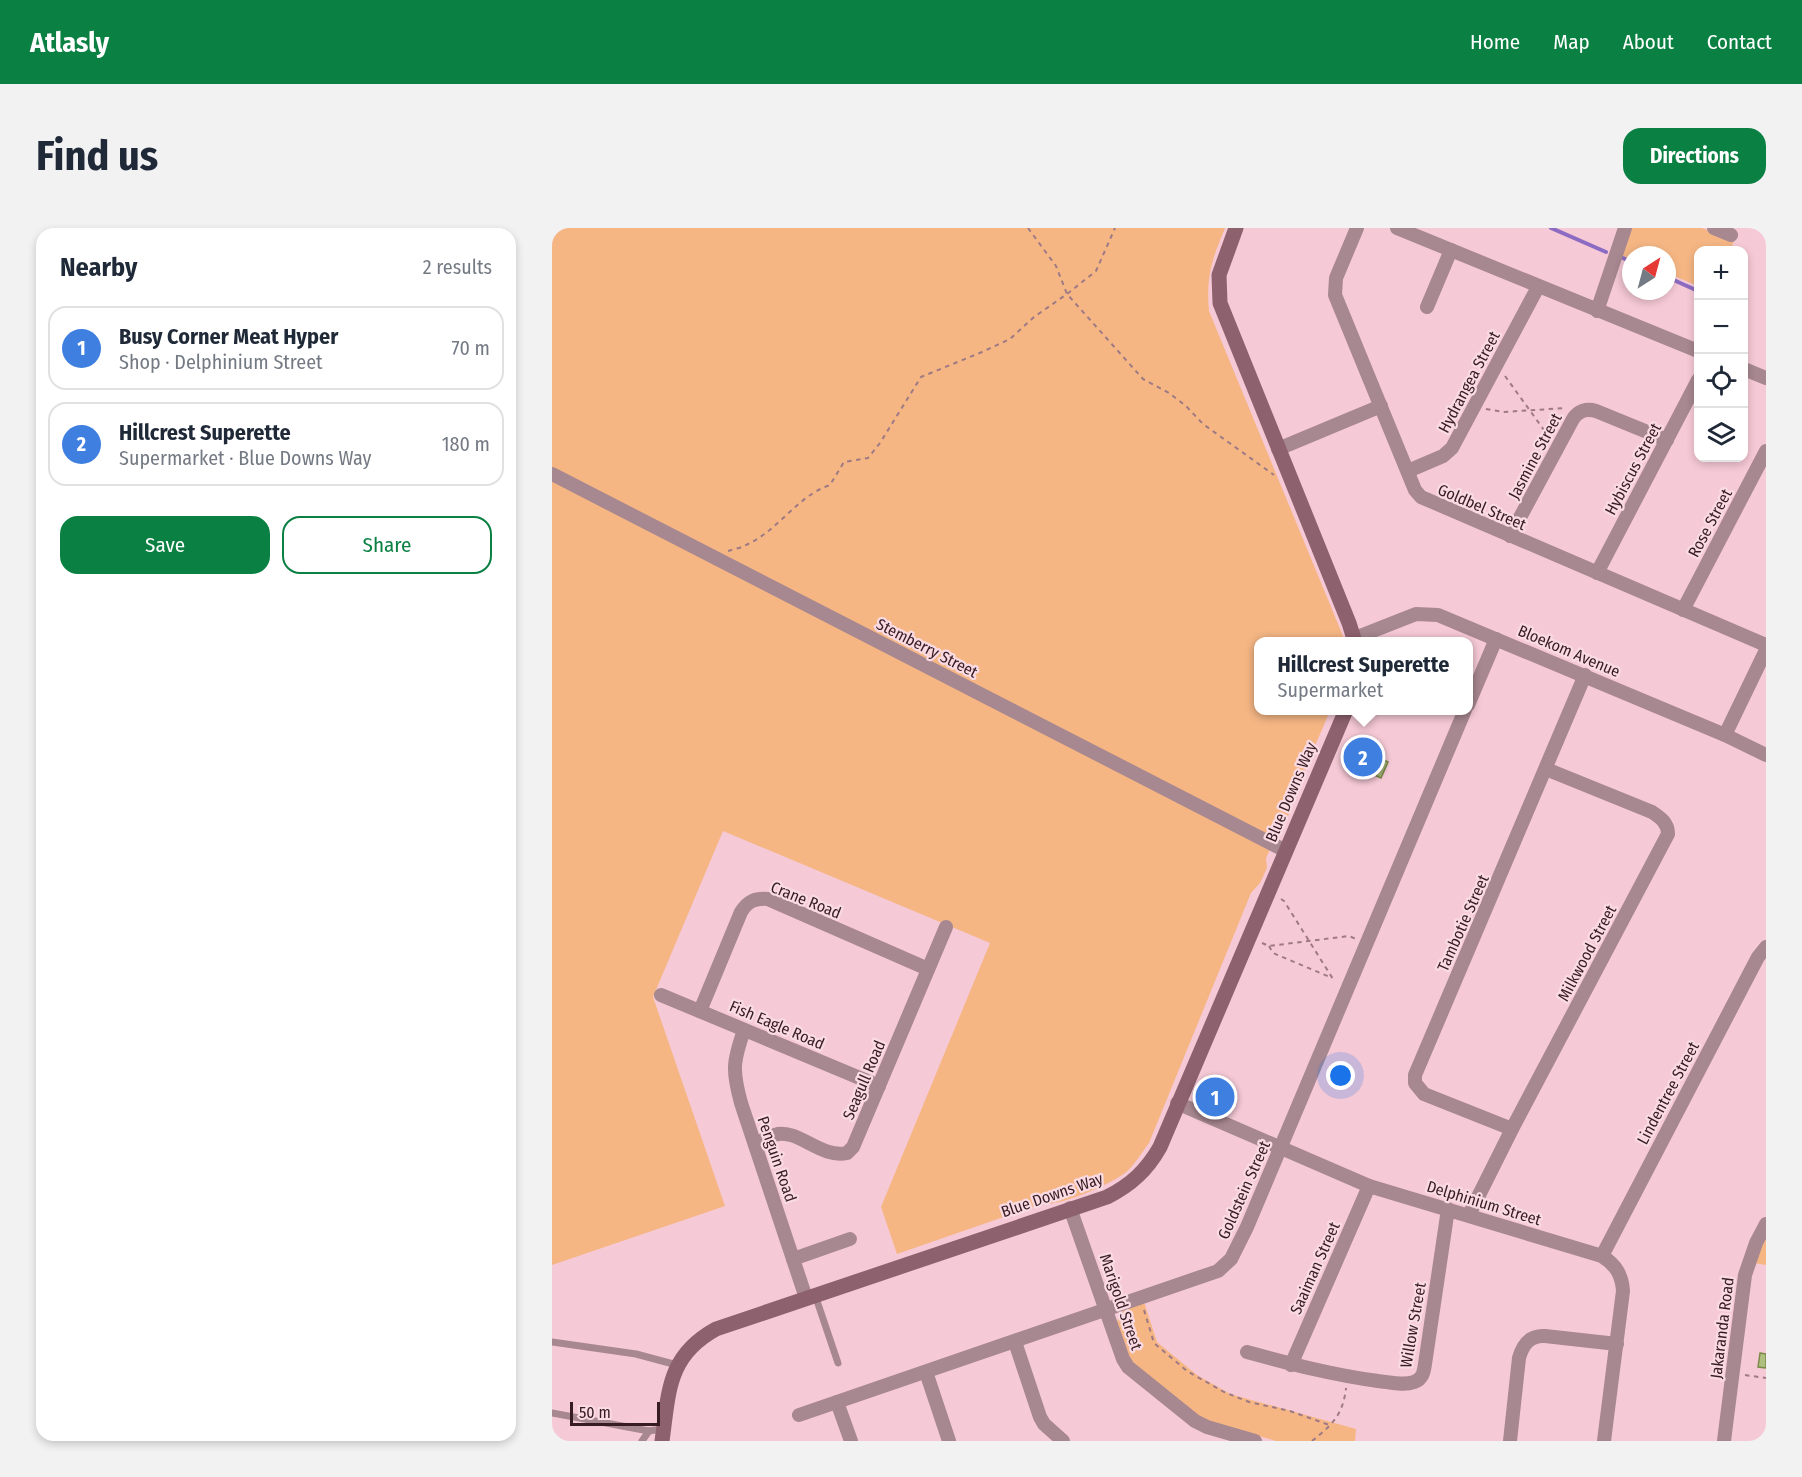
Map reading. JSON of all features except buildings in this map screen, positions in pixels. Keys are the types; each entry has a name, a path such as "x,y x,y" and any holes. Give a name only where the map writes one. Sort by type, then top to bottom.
{"street":[{"path":"1236,228 1219,275 1220,303 1354,637"},
{"name":"Goldbel Street","path":"1357,228 1336,278 1337,300 1418,494 1425,501 1766,645"},
{"path":"1397,228 1694,349"},
{"path":"1597,311 1624,228"},
{"path":"1714,228 1731,235"},
{"path":"1427,307 1451,250"},
{"name":"Hydrangea Street","path":"1408,471 1449,452 1538,287"},
{"path":"1748,371 1766,378"},
{"name":"Hybiscus Street","path":"1597,573 1694,388"},
{"path":"1278,449 1381,406"},
{"name":"Jasmine Street","path":"1510,536 1575,415 1584,410 1592,410 1667,440"},
{"name":"Rose Street","path":"1683,610 1766,451"},
{"name":"Stemberry Street","path":"552,474 1286,850"},
{"name":"Bloekom Avenue","path":"1363,637 1423,613 1444,617 1585,675 1766,755"},
{"path":"1473,693 1496,639"},
{"path":"1725,735 1766,650"},
{"name":"Tambotie Street","path":"1512,1129 1424,1094 1415,1083 1416,1075 1585,675"},
{"name":"Blue Downs Way","path":"658,1435 668,1390 677,1365 690,1347 716,1329 1107,1197 1121,1190 1139,1176 1156,1153 1344,715"},
{"name":"Goldstein Street","path":"799,1415 1107,1311 1218,1271 1226,1265 1247,1227 1463,715"},
{"name":"Milkwood Street","path":"1469,1215 1668,834 1668,828 1662,819 1653,812 1546,769"},
{"name":"Crane Road","path":"700,1011 741,912 751,901 759,898 768,899 928,969"},
{"name":"Seagull Road","path":"755,1144 781,1134 832,1154 847,1153 856,1141 946,927"},
{"name":"Lindentree Street","path":"1602,1256 1758,957 1766,947"},
{"name":"Fish Eagle Road","path":"661,995 879,1086"},
{"name":"Penguin Road","path":"744,1029 736,1053 734,1076 793,1259 810,1296"},
{"name":"Delphinium Street","path":"1178,1103 1369,1185 1602,1256"},
{"name":"Saaiman Street","path":"1291,1365 1369,1185"},
{"name":"Marigold Street","path":"1070,1208 1123,1359 1132,1371 1195,1421 1207,1427 1255,1441"},
{"name":"Willow Street","path":"1247,1352 1291,1365 1348,1377 1413,1383 1423,1375 1448,1209"},
{"name":"Jakaranda Road","path":"1724,1441 1745,1275 1756,1243 1766,1224"},
{"path":"793,1259 850,1239"},
{"path":"1602,1256 1618,1271 1623,1284 1604,1441"},
{"path":"1510,1441 1519,1358 1522,1348 1529,1340 1538,1335 1617,1344"},
{"path":"1015,1342 1040,1418 1063,1441"},
{"path":"926,1372 949,1441"},
{"path":"837,1402 850,1441"}],"lane":[{"path":"810,1296 838,1363"},
{"path":"552,1342 636,1354 677,1365"},
{"path":"552,1413 658,1435"},
{"path":"642,1441 658,1435"}],"path":[{"path":"1028,228 1056,266 1068,294 1143,380 1169,393 1186,406 1203,424 1281,480"},
{"path":"720,560 726,551 747,545 783,519 814,490 830,485 844,462 868,458 880,443 921,377 1010,339 1034,317 1096,271 1115,228"},
{"path":"1497,364 1557,449"},
{"path":"1474,407 1503,412 1566,407 1575,415"},
{"path":"1275,896 1284,901 1334,979"},
{"path":"1269,946 1349,936 1367,943"},
{"path":"1257,940 1269,946 1273,953 1349,985"},
{"path":"1140,1299 1154,1343 1187,1371 1224,1392 1332,1426"},
{"path":"1733,1374 1766,1378"},
{"path":"1312,1441 1332,1426 1346,1394 1348,1377"}],"shaded area":[{"path":"552,228 1225,228 1211,268 1208,287 1209,311 1343,637 1254,637 1254,715 1328,715 1292,799 1290,813 1281,826 1266,858 1267,868 1260,883 1251,893 1149,1143 1125,1173 1095,1189 1071,1199 1038,1205 897,1254 881,1207 990,943 723,831 653,997 725,1206 552,1265"},
{"path":"1629,228 1702,228 1734,241 1732,246 1694,246 1694,284 1676,277 1676,246 1624,246"},
{"path":"1766,1235 1766,1265 1754,1263"},
{"path":"1144,1302 1157,1342 1197,1375 1230,1394 1356,1429 1355,1441 1276,1441 1200,1419 1137,1369 1127,1356 1117,1325 1118,1320 1126,1309"}],"waterway":[{"path":"1551,228 1606,252"},
{"path":"1676,281 1694,289"}],"place":[{"name":"Hillcrest Superette","path":"1363,757"},
{"name":"Busy Corner Meat Hyper","path":"1215,1097"}]}
